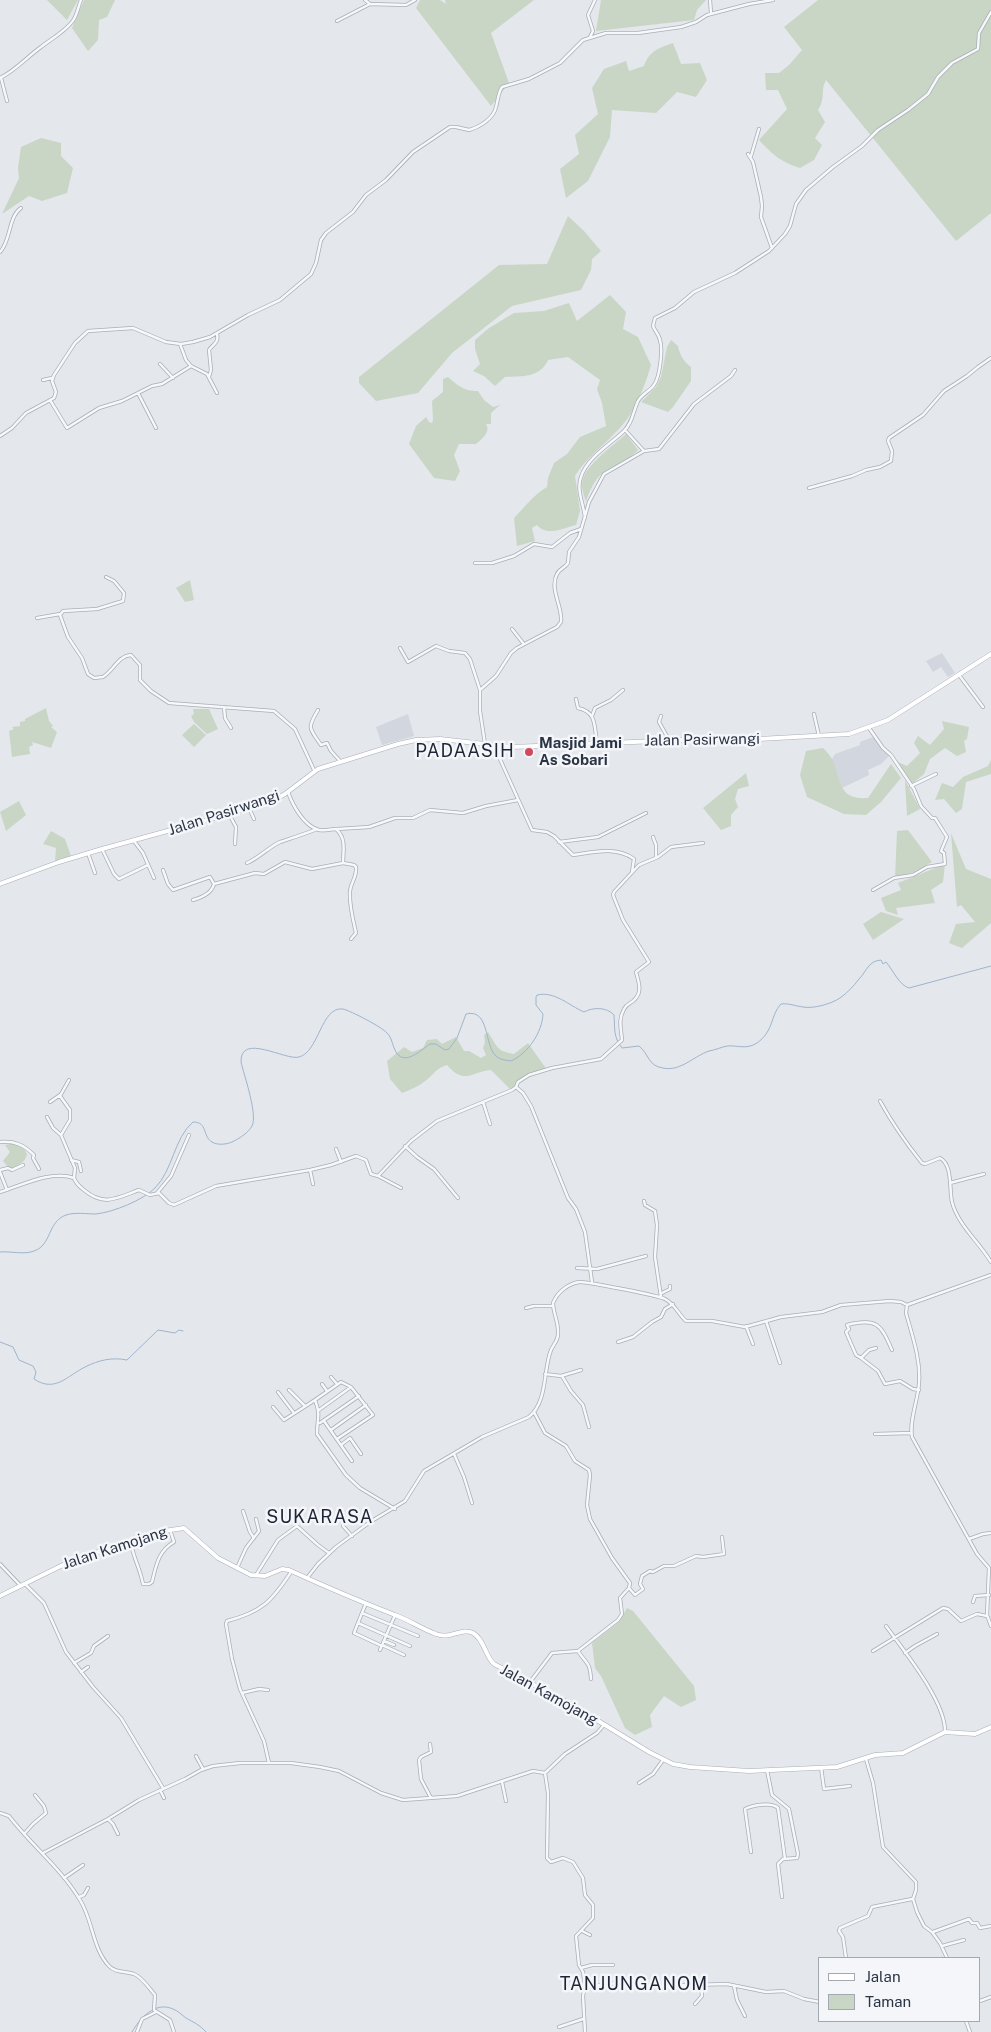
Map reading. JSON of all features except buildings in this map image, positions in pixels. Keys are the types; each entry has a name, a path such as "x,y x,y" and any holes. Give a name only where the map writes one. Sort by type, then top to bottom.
{"main road":[{"name":"Jalan Pasirwangi","path":"0,884 88,853 277,799 314,770 416,740 459,740 496,746 759,739 849,734 869,728 897,714 991,654"},
{"name":"Jalan Kamojang","path":"0,1596 74,1560 170,1530 185,1529 218,1558 256,1575"},
{"path":"256,1575 265,1576 282,1569 292,1571"},
{"name":"Jalan Kamojang","path":"292,1571 444,1637 466,1631 473,1633 479,1638 492,1663 558,1696 636,1746 678,1765 706,1769 767,1770 837,1767 875,1756 907,1752 945,1732"},
{"path":"945,1732 975,1734 991,1727"}],"street":[{"path":"7,101 1,78 70,24 75,18 81,0"},
{"path":"365,0 370,4"},
{"path":"337,22 370,4 406,5 415,0"},
{"path":"590,39 592,31 588,15 595,0"},
{"path":"710,0 711,14"},
{"path":"0,436 12,428 26,413 50,400 56,394 52,378 75,343 88,331 133,328 166,342 180,344 217,334 248,315 280,300 311,274 323,237 423,144 450,127 456,126 470,130 480,126 496,110 502,87 528,79 560,63 580,42 606,33 638,33 681,27 711,14 773,0"},
{"path":"584,518 580,478 592,460 625,430 633,417 639,400 654,385 658,378 662,346 653,326 655,318 675,308 694,292 735,273 772,248 790,226 796,204 806,190 862,146 878,130 928,94 938,77 952,63 978,49 979,33 991,12"},
{"path":"759,129 749,156 761,196 761,217 772,248"},
{"path":"0,252 6,243 16,212 21,208"},
{"path":"209,377 212,370 208,350 216,343 218,339 217,334"},
{"path":"180,344 186,360 191,366 209,377 217,393"},
{"path":"809,488 886,465 892,458 889,438 922,415 944,391 991,358"},
{"path":"160,364 173,378"},
{"path":"50,400 67,428 99,408 122,401 173,378 191,366"},
{"path":"480,690 496,676 511,653 523,643 557,627 562,622 562,614 555,588 556,578 559,571 567,566 569,552 576,543 596,487 604,474 644,451 661,446 694,404 731,376 735,370"},
{"path":"43,380 52,378"},
{"path":"138,393 156,428"},
{"path":"625,430 644,451"},
{"path":"475,563 494,562 514,556 534,544 552,547 574,531 581,529"},
{"path":"37,618 60,614 64,611 97,609 123,601 124,593 114,581 106,577"},
{"path":"60,614 68,637 82,658 88,674 93,677 103,677 125,656 131,655 140,665 140,680 151,692 166,702 277,712 295,729 314,770"},
{"path":"512,629 523,643"},
{"path":"400,648 408,662 436,646 449,651 464,653 470,659 480,690 479,703 485,738 484,745"},
{"path":"959,674 982,707"},
{"path":"597,742 592,716 595,708 611,700 623,690"},
{"path":"576,699 578,708 585,709 592,716"},
{"path":"224,707 225,718 231,728"},
{"path":"318,710 311,721 311,730 321,745 327,743 331,751 341,762"},
{"path":"814,714 819,736"},
{"path":"661,716 659,722 669,740"},
{"path":"869,728 883,748 891,755 911,786 921,806 932,818 936,818 946,836 942,851 945,864 927,868 913,875 894,878 873,890"},
{"path":"496,746 499,757 532,830 547,832 573,855 596,852 623,852 634,860 632,872"},
{"path":"911,786 936,774"},
{"path":"288,792 301,815 317,829"},
{"path":"247,863 279,842 297,838 317,829 360,829 395,818 413,818 430,810 465,813 484,806 518,800"},
{"path":"249,808 254,820"},
{"path":"559,842 598,837 646,813"},
{"path":"229,814 236,827 235,844"},
{"path":"336,829 343,840 343,863"},
{"path":"653,837 656,845 656,856"},
{"path":"134,841 143,853 154,878"},
{"path":"378,1176 405,1146 437,1121 516,1087 518,1082 529,1075 552,1068 601,1059 622,1039 620,1024 623,1011 638,996 640,990 636,972 648,962 623,920 613,896 617,887 641,864 656,856 658,857 672,847 703,843"},
{"path":"102,849 114,874 119,879 148,865"},
{"path":"88,853 95,873"},
{"path":"214,884 255,872 264,874 285,862 312,869 343,863 354,865 356,874 350,890 351,909 356,933 351,939"},
{"path":"163,870 168,884 173,890 210,877 214,884 213,889 200,898 192,900"},
{"path":"50,1102 60,1095 69,1080"},
{"path":"516,1087 528,1102 585,1232 592,1282"},
{"path":"60,1095 70,1110 70,1120 61,1135"},
{"path":"880,1101 893,1125 922,1163 925,1164 942,1159 947,1167 953,1206 991,1262"},
{"path":"483,1102 490,1124"},
{"path":"47,1117 53,1128 61,1135 74,1168 74,1178 80,1187 94,1198 100,1200 115,1198 139,1190 150,1195 160,1194 169,1203 174,1205 216,1186 310,1170 356,1156 362,1156 366,1160 372,1174 401,1188"},
{"path":"156,1194 171,1176 189,1135"},
{"path":"0,1143 13,1141 29,1150 34,1155 33,1158 39,1169"},
{"path":"405,1146 417,1158 434,1169 458,1198"},
{"path":"29,1150 34,1149"},
{"path":"336,1149 340,1162"},
{"path":"71,1160 79,1162 81,1171"},
{"path":"7,1190 0,1171 8,1168 12,1170 22,1165"},
{"path":"310,1170 313,1184"},
{"path":"950,1183 984,1174"},
{"path":"0,1192 55,1176 74,1178"},
{"path":"644,1201 645,1205 655,1211 655,1257 662,1295"},
{"path":"577,1268 590,1270 646,1256"},
{"path":"308,1578 329,1553 370,1522 406,1502 422,1473 482,1437 534,1412 541,1398 550,1349 556,1342 558,1334 552,1306 554,1300 568,1286 578,1282 592,1282 662,1295 673,1304 687,1322 712,1320 746,1326 822,1312 842,1305 890,1301 901,1302 907,1305 991,1275"},
{"path":"662,1295 670,1289 670,1286"},
{"path":"618,1342 633,1337 661,1317 665,1309 673,1304"},
{"path":"907,1305 906,1313 920,1369 919,1390 911,1433 917,1449 977,1554 989,1568 987,1616 991,1626"},
{"path":"526,1308 552,1306"},
{"path":"766,1321 780,1363"},
{"path":"892,1350 881,1328 875,1322 862,1321 848,1325 849,1329 846,1332 856,1355 878,1371 885,1384 900,1381 913,1389 919,1390"},
{"path":"746,1326 753,1344"},
{"path":"861,1358 869,1350 876,1348"},
{"path":"545,1374 563,1376 581,1370"},
{"path":"563,1376 581,1404 588,1427"},
{"path":"331,1377 337,1384"},
{"path":"273,1407 284,1420 341,1382 351,1387 373,1415 337,1440"},
{"path":"322,1384 327,1391"},
{"path":"319,1410 351,1387"},
{"path":"290,1390 304,1405"},
{"path":"278,1392 294,1412"},
{"path":"320,1423 359,1396"},
{"path":"315,1400 319,1410 320,1423 317,1434 346,1475 360,1488 395,1509"},
{"path":"330,1430 366,1405"},
{"path":"529,1683 552,1653 578,1651 620,1618 620,1598 629,1588 630,1582 612,1558 590,1519 587,1505 590,1472 575,1461 566,1446 545,1433 534,1412"},
{"path":"324,1420 352,1461"},
{"path":"875,1434 911,1433"},
{"path":"341,1445 350,1438 360,1454"},
{"path":"454,1454 472,1503"},
{"path":"243,1511 254,1538"},
{"path":"237,1568 242,1556 259,1530 256,1519"},
{"path":"256,1575 278,1540 298,1526 306,1536 329,1553"},
{"path":"343,1526 352,1536"},
{"path":"131,1543 133,1555 137,1559 144,1584 148,1584 152,1582 154,1569 164,1548 174,1542 170,1530"},
{"path":"969,1539 991,1533"},
{"path":"629,1588 636,1595 643,1590 640,1584 642,1576 650,1571 653,1572 664,1566 674,1566 696,1556 724,1554 722,1537"},
{"path":"0,1564 46,1606 59,1638 74,1663 121,1718 164,1788"},
{"path":"270,1763 264,1741 242,1694 232,1659 226,1623 249,1615 273,1599 292,1571"},
{"path":"973,1602 975,1596 989,1595"},
{"path":"366,1603 354,1634 404,1655"},
{"path":"873,1651 943,1608 948,1609 961,1621 976,1614 987,1616"},
{"path":"362,1613 418,1636"},
{"path":"380,1650 395,1615"},
{"path":"358,1623 410,1646"},
{"path":"886,1626 926,1683 946,1726 945,1732"},
{"path":"905,1653 938,1634"},
{"path":"74,1663 91,1653 94,1646 108,1636"},
{"path":"384,1641 394,1645"},
{"path":"578,1651 582,1658 590,1665 591,1679"},
{"path":"82,1672 88,1668"},
{"path":"242,1694 259,1689 268,1690"},
{"path":"545,1773 565,1754 597,1733 604,1725"},
{"path":"430,1744 431,1752 422,1756 420,1760 421,1779 431,1798"},
{"path":"196,1756 203,1769"},
{"path":"866,1759 873,1783 882,1844 887,1853 896,1858 916,1882 913,1899 922,1922 942,1946 947,1957"},
{"path":"639,1783 652,1774 664,1760"},
{"path":"43,1853 108,1819 139,1800 203,1769 240,1763 298,1763 331,1769 339,1771 381,1793 402,1800 457,1796 533,1771 545,1773"},
{"path":"821,1767 823,1788 850,1786"},
{"path":"767,1770 772,1796 789,1808 799,1855 797,1858 785,1858 778,1864 782,1897"},
{"path":"545,1773 548,1793 546,1856 551,1862 563,1858 573,1862 583,1878 584,1893 592,1902 594,1908 593,1918 576,1937 579,1964 585,1987 583,2019 585,2032"},
{"path":"502,1782 506,1801"},
{"path":"160,1790 164,1798"},
{"path":"24,1834 46,1813 44,1806 35,1795"},
{"path":"751,1852 745,1809 768,1805 776,1806 778,1808 785,1858"},
{"path":"0,1813 9,1816 43,1853 79,1897 106,1963 113,1969 138,1977 155,1994 155,2010"},
{"path":"108,1819 118,1834"},
{"path":"64,1878 82,1865"},
{"path":"79,1897 84,1895 88,1888"},
{"path":"846,1957 843,1937 839,1931 840,1928 868,1916 872,1907 913,1899"},
{"path":"932,1932 969,1919 977,1923 980,1928 991,1926"},
{"path":"582,1931 590,1935"},
{"path":"942,1946 964,1940"},
{"path":"581,1968 592,1965 613,1965"},
{"path":"585,1987 617,1983 701,1986 727,1984 766,1992 784,1992 818,2002"},
{"path":"695,2004 702,1996 701,1986"},
{"path":"734,1986 745,2016"},
{"path":"137,2032 142,2019 155,2010"},
{"path":"155,2010 170,2020 174,2032"},
{"path":"559,2027 583,2019"}],"shaded area":[{"path":"942,653 955,673 948,677 941,667 933,672 926,661"},
{"path":"408,714 414,736 382,745 376,727"},
{"path":"873,737 890,755 881,764 868,770 869,775 842,788 832,759 835,754 860,745 860,742"}],"green space":[{"path":"47,0 78,0 67,20"},
{"path":"84,0 115,0 107,17 99,20 98,40 88,51 72,28"},
{"path":"420,0 440,0 446,4 445,0 534,0 491,33 509,83 491,106 416,8"},
{"path":"601,0 706,0 697,10 694,20 596,31"},
{"path":"818,0 991,0 991,213 956,241 826,80 823,88 822,102 818,110 825,122 815,138 822,145 814,160 800,168 793,166 778,157 759,140 787,109 778,90 766,90 765,73 779,73 802,50 784,27"},
{"path":"673,43 681,64 700,63 707,80 696,97 677,92 656,113 612,110 610,137 588,181 566,198 560,169 579,154 575,135 598,114 592,88 604,69 626,61 629,71 644,66 652,53"},
{"path":"41,138 61,143 61,156 73,168 67,193 42,201 29,196 2,214 19,178 18,168 21,147"},
{"path":"568,216 601,251 592,259 591,270 581,290 512,306 452,353 418,393 376,401 359,383 359,377 499,265 547,264"},
{"path":"610,295 626,312 623,329 638,337 651,365 645,383 638,401 622,426 589,458 575,476 580,511 576,525 550,531 541,529 537,525 532,528 535,541 517,546 514,518 533,497 547,487 548,478 554,463 567,454 580,437 606,426 602,403 597,389 600,380 568,357 548,360 545,366 530,375 505,377 495,386 484,376 473,371 480,364 475,349 475,340 489,328 514,313 544,311 569,303 577,321"},
{"path":"671,340 678,346 682,358 691,367 691,381 668,412 641,402 656,387 661,377 667,347"},
{"path":"448,377 465,389 478,391 484,400 493,407 500,405 491,413 491,424 486,424 487,433 481,440 476,444 459,444 454,455 460,471 455,481 434,478 409,444 416,426 426,417 432,423 432,401 443,392 443,379"},
{"path":"626,434 638,450 602,473 591,489 586,502 582,485 586,473 608,449"},
{"path":"190,580 194,600 185,602 176,588"},
{"path":"46,708 49,721 53,726 51,727 57,732 51,748 32,742 33,745 29,747 30,754 12,757 9,731 14,729 12,727 20,726 20,722"},
{"path":"193,709 209,709 218,729 207,734 194,722 191,716 194,714"},
{"path":"942,721 969,727 967,739 964,741 966,752 957,756 945,748 930,759 924,774 912,784 898,762 907,766 920,753 914,743 918,736 930,745 944,729"},
{"path":"194,724 206,735 194,747 182,735"},
{"path":"823,748 832,759 843,788 852,796 868,798 891,764 901,778 881,802 866,815 844,814 807,797 800,775 806,751"},
{"path":"991,760 991,774 966,782 962,809 956,813 944,799 935,800 942,783 953,787 963,777 988,766"},
{"path":"746,773 749,786 738,789 735,799 738,807 731,815 731,826 721,830 703,808"},
{"path":"905,780 920,809 907,816"},
{"path":"19,801 26,815 6,831 0,812"},
{"path":"908,830 932,862 914,872 895,878 897,831"},
{"path":"51,831 65,839 71,856 55,861 56,848 43,844"},
{"path":"951,833 966,869 991,879 991,923 962,948 949,943 956,924 975,922 961,905 957,907"},
{"path":"945,864 943,882 931,890 935,903 896,908 898,915 886,911 881,898 901,890 898,883"},
{"path":"881,912 904,919 873,940 863,924"},
{"path":"488,1032 498,1047 508,1053 514,1054 528,1043 545,1067 545,1071 529,1077 510,1089 491,1070 464,1076 459,1075 447,1065 436,1070 421,1084 402,1093 390,1079 387,1061 404,1047 412,1052 423,1048 427,1040 437,1039 442,1044 456,1037 464,1051 469,1051 481,1058 486,1055 483,1048 485,1042 484,1035"},
{"path":"14,1143 25,1150 27,1155 24,1161 11,1170 3,1161 10,1152 5,1145"},
{"path":"627,1608 633,1611 694,1686 696,1700 681,1707 664,1696 650,1715 652,1727 635,1735 625,1728 601,1676 595,1668 592,1643 619,1622"}],"waterway":[{"path":"0,1252 26,1253 34,1251 44,1244 60,1218 69,1214 96,1214 111,1211 128,1205 150,1192 161,1181 177,1145 193,1122 201,1124 209,1139 214,1143 229,1143 242,1137 251,1128 253,1121 252,1104 241,1062 243,1053 248,1049 255,1048 299,1057 311,1047 325,1022 336,1010 347,1010 384,1030 390,1037 398,1055 403,1058 412,1056 430,1044 436,1044 445,1050 449,1049 457,1038 466,1014 474,1014 483,1022 492,1051 501,1059 511,1061 528,1048 540,1028 543,1014 536,1005 537,995 550,995 584,1012 592,1009 608,1010 614,1015 616,1036 622,1048 639,1046 654,1065 669,1069 681,1066 703,1053 725,1046 746,1047 757,1043 766,1034 781,1004 812,1007 832,1002 848,992 873,962 881,960 883,964 886,962 899,981 909,988 991,966"},
{"path":"0,1342 13,1347 19,1360 33,1366 36,1372 34,1379 41,1383 55,1384 100,1361 111,1359 127,1360 158,1330 175,1333 179,1330 183,1331"},
{"path":"132,2032 144,2016 160,2007 177,2011 206,2032"}],"place":[{"name":"Masjid Jami As Sobari","path":"529,752"}],"district":[{"name":"PADAASIH","path":"465,751"},
{"name":"SUKARASA","path":"320,1517"},
{"name":"TANJUNGANOM","path":"634,1984"}]}
